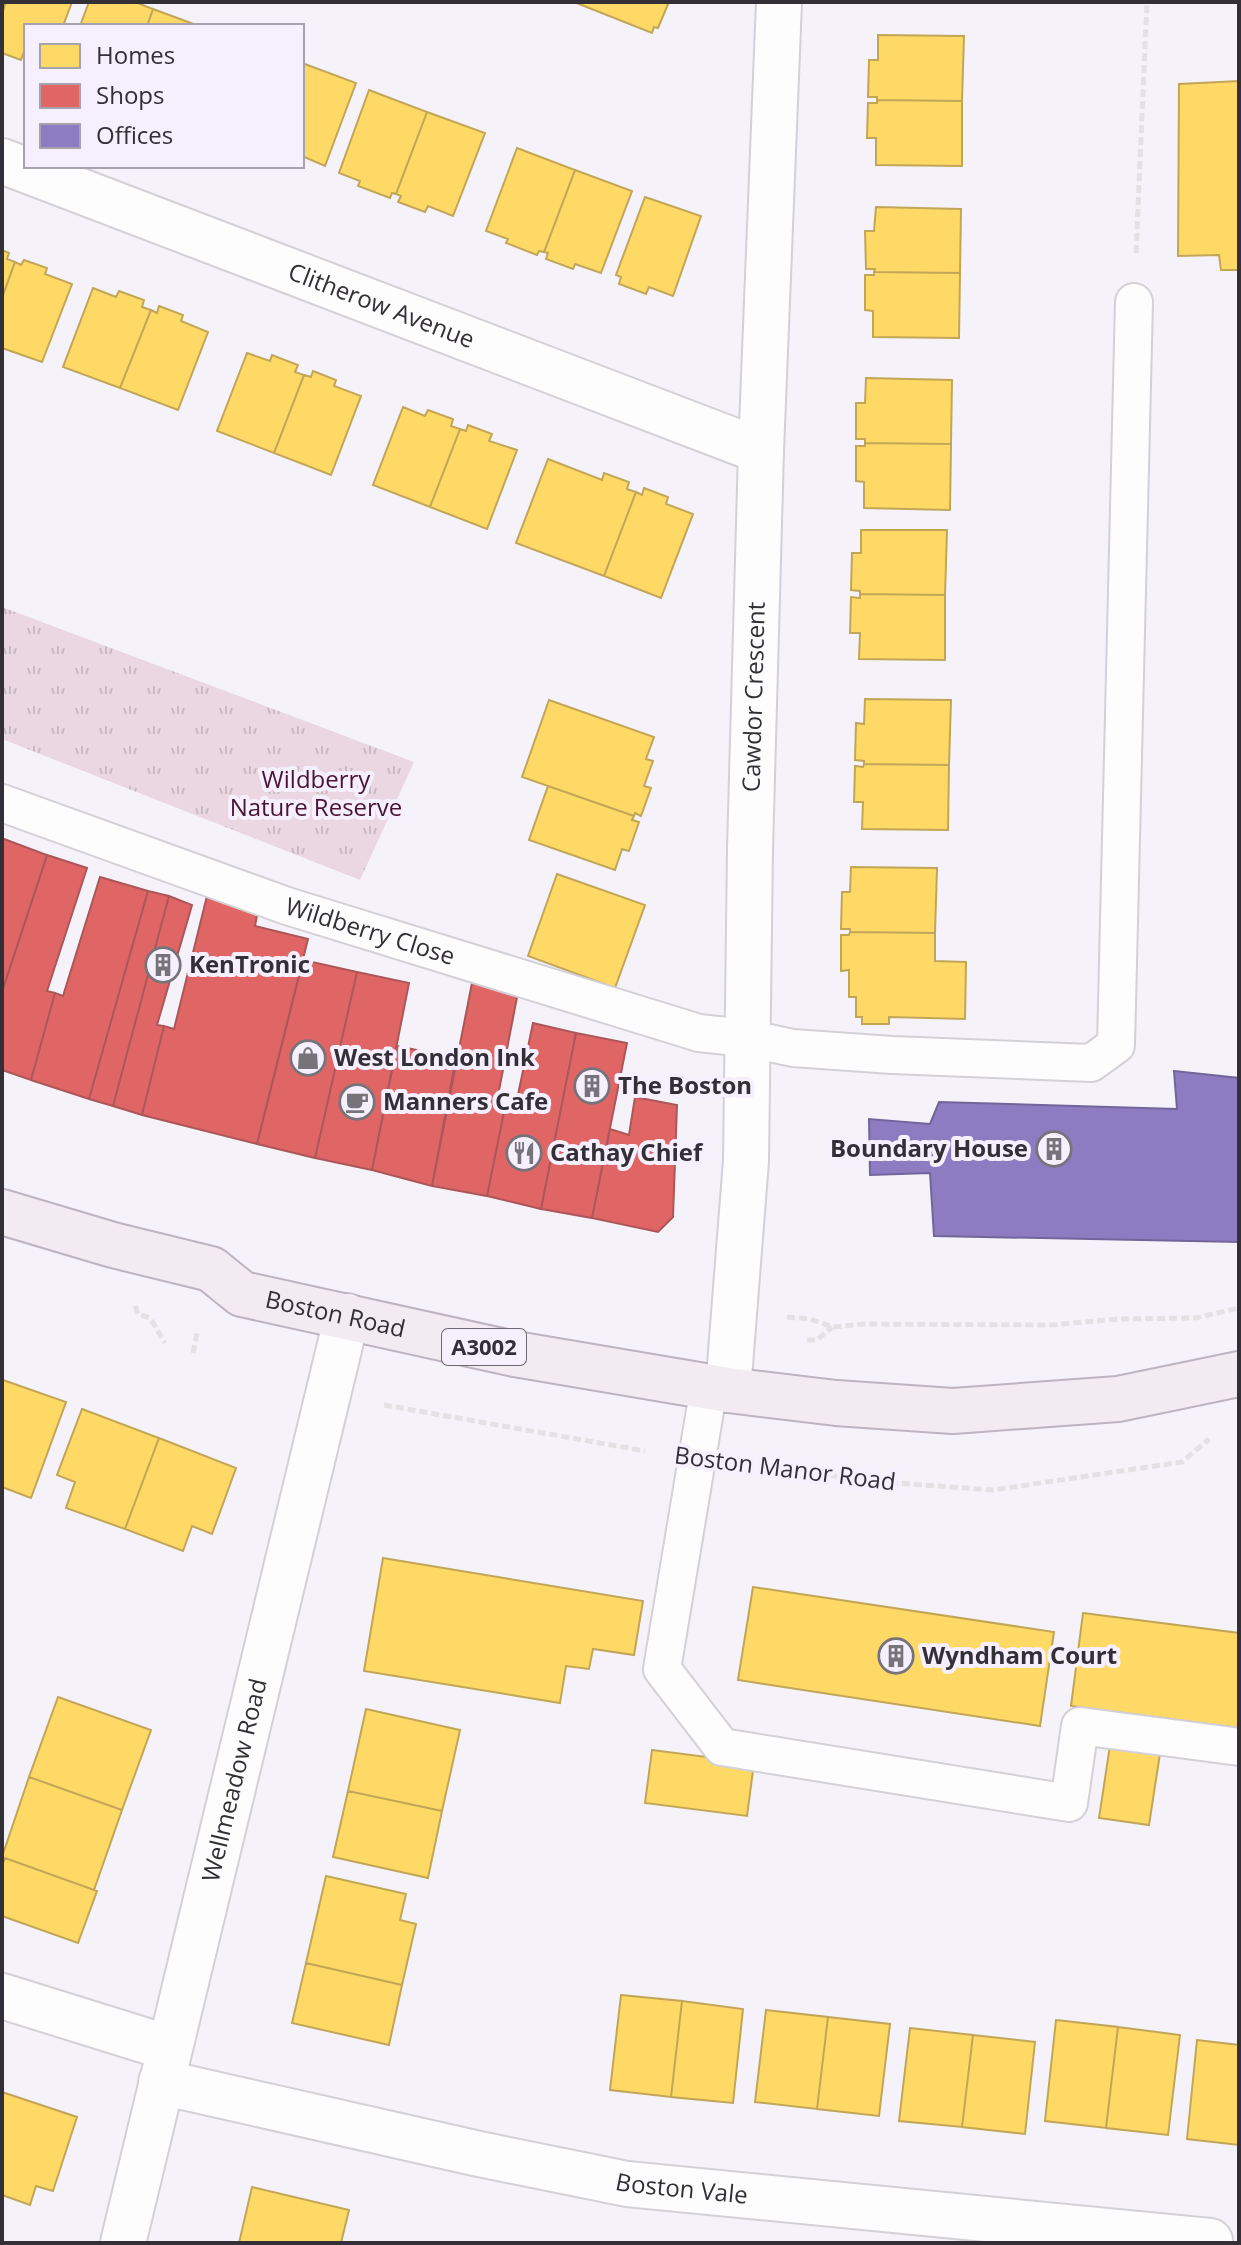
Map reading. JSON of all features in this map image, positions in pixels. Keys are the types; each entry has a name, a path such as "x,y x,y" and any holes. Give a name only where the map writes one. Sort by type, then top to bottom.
{"main road":[{"name":"Boston Road","path":"2,1212 113,1245 211,1269 242,1294 515,1354 718,1389"},
{"name":"A3002","path":"718,1389 836,1403 953,1411 1118,1399 1220,1378"}],"street":[{"name":"Cawdor Crescent","path":"718,1389 746,1161 746,1038 761,451 779,2"},
{"name":"Clitherow Avenue","path":"2,161 761,451"},
{"name":"Wellmeadow Road","path":"123,2243 347,1316"},
{"name":"Boston Vale","path":"2,1996 165,2065 479,2154 627,2184 1210,2241"}],"lane":[{"name":"Wildberry Close","path":"2,803 287,906 699,1033 746,1038 793,1048 1091,1063 1116,1045 1134,302"},
{"path":"718,1389 697,1458 662,1669 722,1747 1069,1803 1080,1726 1239,1747"}],"path":[{"path":"1134,302 1147,2"},
{"path":"786,1317 810,1319 833,1327 864,1324 1051,1325 1119,1319 1195,1318 1239,1308"},
{"path":"802,1340 817,1340 833,1327"},
{"path":"193,1353 197,1333"},
{"name":"Boston Manor Road","path":"370,1403 636,1450 881,1482 993,1490 1182,1462 1206,1440"}],"green space":[{"name":"Wildberry Nature Reserve","path":"2,607 414,762 360,880 2,739"}],"building: Homes":[{"path":"6,2 72,2 64,24 24,24 24,54 21,60 2,53 2,14"},
{"path":"89,2 135,2 153,9 148,24 81,24"},
{"path":"574,2 669,2 658,28 654,27 652,33"},
{"path":"153,9 194,24 148,24"},
{"path":"878,35 964,36 962,101 877,100 877,97 868,97 869,60 878,60"},
{"path":"304,64 356,83 325,166 304,157"},
{"path":"1239,81 1239,270 1221,270 1219,255 1178,256 1179,84"},
{"path":"369,90 427,112 396,194 392,193 390,198 358,186 360,181 339,173"},
{"path":"877,100 962,101 962,166 876,165 876,138 867,138 868,103 877,103"},
{"path":"427,112 485,133 453,216 428,206 425,212 398,202 401,196 396,194"},
{"path":"517,148 575,170 544,252 539,251 537,255 486,231"},
{"path":"575,170 632,191 601,273 575,264 573,269 546,259 548,253 544,252"},
{"path":"645,197 701,216 673,296 649,287 646,294 619,284 621,277 616,275"},
{"path":"876,207 961,209 960,273 874,272 875,269 866,269 865,231 874,231"},
{"path":"2,250 9,253 7,259 15,262 2,298"},
{"path":"24,260 47,268 45,274 72,284 42,362 2,348 2,298 15,262 21,265"},
{"path":"874,272 960,273 959,338 873,337 873,311 865,310 865,275 874,275"},
{"path":"93,288 116,297 119,291 144,300 142,307 151,310 120,388 63,367"},
{"path":"159,306 183,315 181,321 208,332 178,410 120,388 151,310 157,313"},
{"path":"247,353 270,361 272,355 298,365 295,372 304,375 274,453 217,431"},
{"path":"313,371 336,380 334,386 361,396 331,475 274,453 304,375 311,377"},
{"path":"866,378 952,380 951,444 865,443 865,439 856,439 856,403 865,403"},
{"path":"403,407 425,416 428,410 453,419 451,426 460,429 430,507 373,485"},
{"path":"468,425 492,434 489,441 517,450 487,529 430,507 460,429 466,431"},
{"path":"865,443 951,444 950,510 864,508 864,482 856,481 856,446 865,446"},
{"path":"548,459 602,480 604,473 629,482 627,489 636,492 604,576 516,543"},
{"path":"644,488 668,497 666,504 693,514 661,598 604,576 636,492 642,495"},
{"path":"861,530 947,530 945,595 860,594 860,591 851,590 852,553 861,553"},
{"path":"860,594 945,595 945,660 859,659 860,633 850,633 851,597 860,598"},
{"path":"865,699 951,700 949,765 864,764 864,761 855,760 856,723 864,724"},
{"path":"549,700 654,737 646,759 653,761 644,786 651,788 641,816 522,777"},
{"path":"864,764 949,765 948,830 862,829 863,802 854,802 855,766 863,767"},
{"path":"548,786 634,816 632,820 639,822 629,851 622,849 615,870 529,840"},
{"path":"851,867 937,868 935,933 850,932 850,929 841,929 842,892 850,892"},
{"path":"557,874 645,905 615,988 528,956"},
{"path":"850,932 935,933 935,961 966,962 965,1019 889,1017 889,1024 862,1024 862,1017 856,1017 856,997 849,997 849,970 841,971 841,935 849,935"},
{"path":"3,1380 66,1402 31,1498 2,1487"},
{"path":"82,1409 159,1438 125,1529 66,1508 75,1482 57,1475"},
{"path":"159,1438 236,1468 212,1534 192,1526 183,1551 125,1529"},
{"path":"383,1558 643,1601 634,1655 593,1649 589,1669 566,1666 560,1703 364,1671"},
{"name":"Wyndham Court","path":"753,1587 1054,1632 1040,1726 738,1680"},
{"name":"Wyndham Court","path":"1083,1613 1239,1633 1239,1728 1071,1706"},
{"path":"58,1697 151,1730 122,1810 29,1777"},
{"path":"366,1709 460,1730 442,1811 348,1791"},
{"path":"1111,1739 1161,1747 1149,1825 1099,1818"},
{"path":"652,1750 754,1763 747,1816 645,1803"},
{"path":"29,1777 122,1810 94,1890 2,1857"},
{"path":"348,1791 442,1811 428,1878 333,1857"},
{"path":"5,1858 97,1891 78,1943 2,1916 2,1866"},
{"path":"326,1876 406,1894 400,1920 416,1924 402,1985 306,1963"},
{"path":"306,1963 402,1985 389,2045 292,2023"},
{"path":"621,1995 682,2001 671,2097 610,2090"},
{"path":"682,2001 743,2009 733,2103 671,2097"},
{"path":"766,2010 828,2017 817,2109 755,2102"},
{"path":"828,2017 890,2024 879,2116 817,2109"},
{"path":"1056,2020 1118,2027 1106,2128 1045,2121"},
{"path":"1118,2027 1180,2035 1168,2135 1106,2128"},
{"path":"910,2028 973,2035 962,2127 899,2121"},
{"path":"973,2035 1035,2042 1025,2134 962,2127"},
{"path":"1197,2040 1239,2045 1239,2145 1187,2139"},
{"path":"2,2092 77,2117 53,2191 36,2186 30,2205 2,2195"},
{"path":"252,2187 349,2210 341,2243 239,2243"}],"building: Shops":[{"path":"4,839 47,855 2,992 2,843"},
{"path":"47,855 87,868 47,991 55,993 31,1080 2,1070 2,992"},
{"path":"100,877 148,891 89,1099 31,1080 55,993 63,996"},
{"path":"148,891 169,896 113,1106 89,1099"},
{"path":"208,892 259,905 255,926 308,939 257,1144 142,1115 164,1026 174,1029"},
{"name":"KenTronic","path":"169,896 192,905 157,1025 164,1026 142,1115 113,1106"},
{"name":"West London Ink","path":"303,960 357,972 315,1158 257,1144"},
{"name":"Manners Cafe","path":"357,972 409,983 372,1170 315,1158"},
{"path":"472,983 518,992 496,1106 505,1107 487,1196 432,1186"},
{"name":"Cathay Chief","path":"533,1023 576,1033 541,1209 487,1196 505,1107 515,1109"},
{"name":"The Boston","path":"576,1033 627,1043 592,1218 541,1209"},
{"path":"397,1046 456,1058 432,1186 372,1170"},
{"path":"635,1097 677,1105 673,1217 658,1232 592,1218 610,1129 629,1135"}],"building: Offices":[{"name":"Boundary House","path":"1174,1071 1239,1078 1239,1242 934,1236 930,1173 870,1175 869,1119 930,1124 939,1102 1177,1109"}],"place":[{"name":"KenTronic","path":"163,965"},
{"name":"West London Ink","path":"308,1058"},
{"name":"The Boston","path":"592,1086"},
{"name":"Manners Cafe","path":"357,1102"},
{"name":"Boundary House","path":"1054,1149"},
{"name":"Cathay Chief","path":"524,1153"},
{"name":"Wyndham Court","path":"896,1656"}]}
